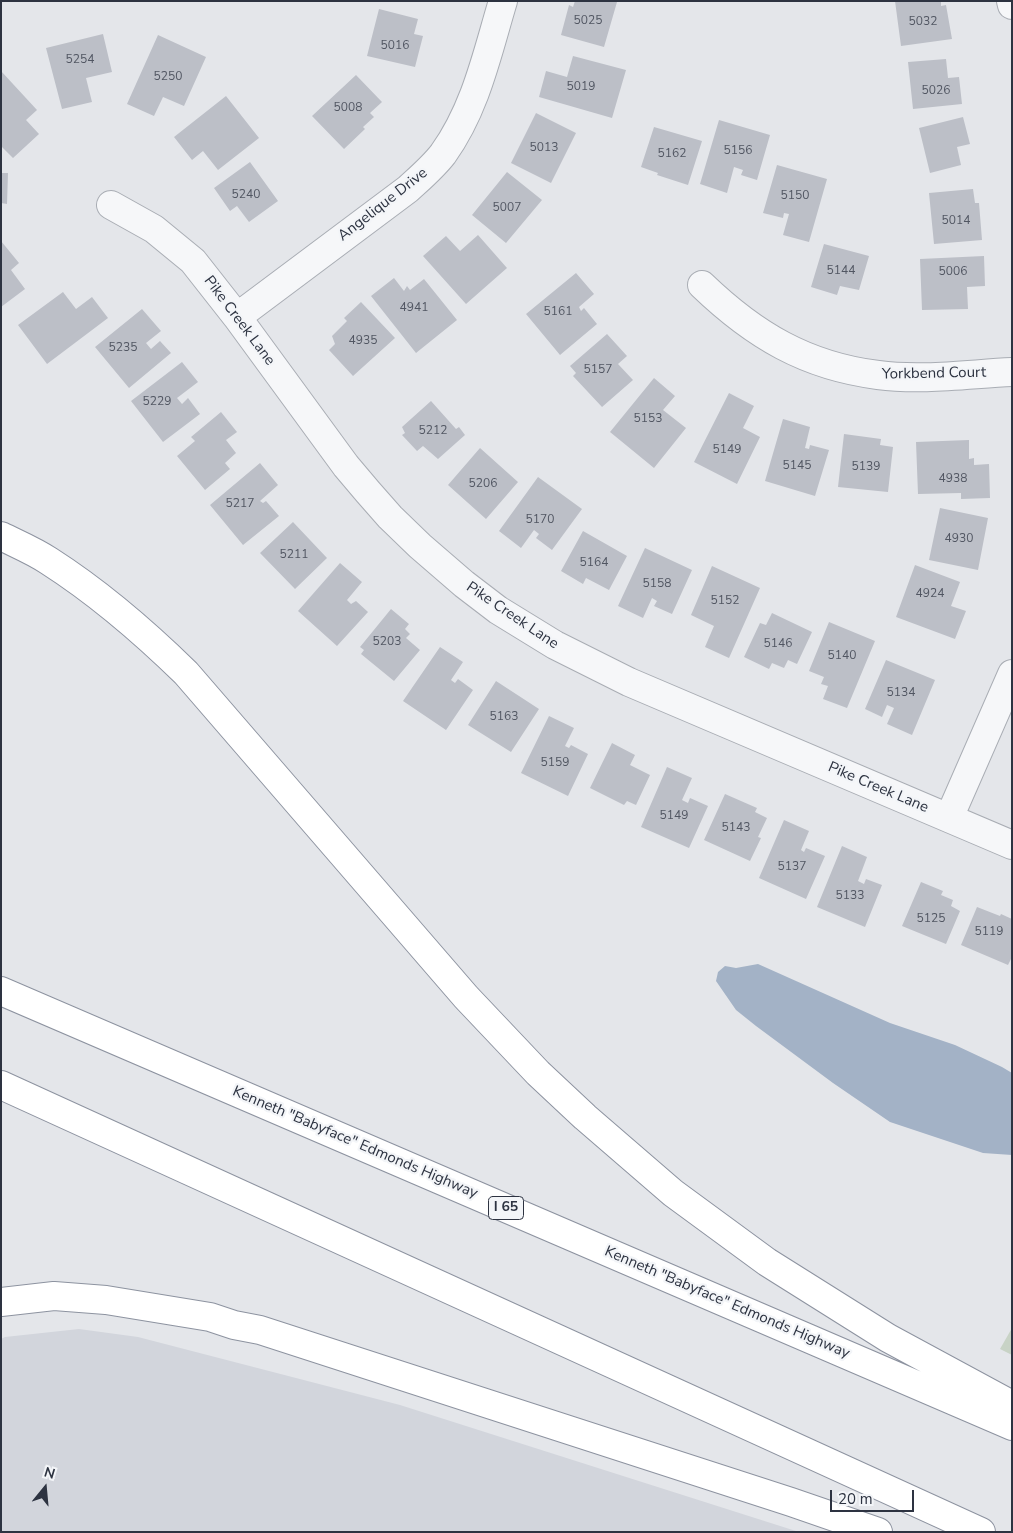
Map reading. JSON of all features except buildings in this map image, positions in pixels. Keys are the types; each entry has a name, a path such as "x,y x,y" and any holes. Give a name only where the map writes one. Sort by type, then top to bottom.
{"highway":[{"path":"1,536 49,561 81,582 141,630 186,673 479,1011 538,1073 673,1193 767,1262 888,1338 1012,1405"},
{"name":"Kenneth \"Babyface\" Edmonds Highway","path":"1,991 1012,1426"},
{"path":"1,1085 980,1532"},
{"path":"3,1304 54,1296 106,1300 210,1317 270,1333 782,1499 878,1532"}],"street":[{"name":"Angelique Drive","path":"237,317 428,172 460,128 470,107 480,80 503,1"},
{"path":"1011,1 1012,5"},
{"name":"Pike Creek Lane","path":"111,206 154,229 185,254 203,273 346,466 379,505 430,556 498,610 555,646 621,678 1012,845"},
{"name":"Yorkbend Court","path":"702,285 721,304 772,341 794,352 850,370 903,377 1012,372"},
{"path":"949,818 1012,674"}],"shaded area":[{"path":"1012,1328 1012,1355 1000,1349"},
{"path":"79,1329 138,1337 400,1405 799,1532 1,1532 1,1339"}],"water":[{"path":"758,964 890,1023 955,1045 1012,1073 1012,1155 983,1153 890,1122 756,1026 736,1010 716,981 718,972 725,966 736,968"}]}
